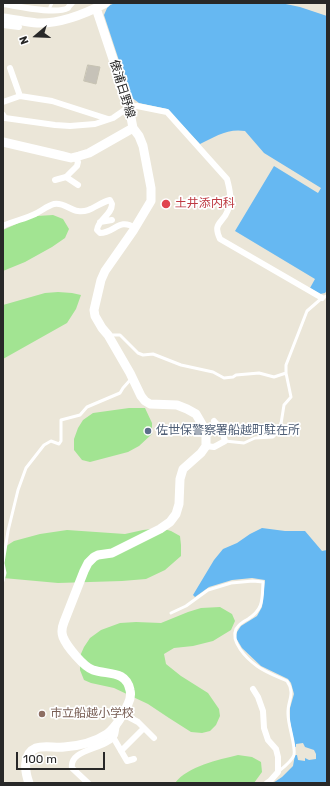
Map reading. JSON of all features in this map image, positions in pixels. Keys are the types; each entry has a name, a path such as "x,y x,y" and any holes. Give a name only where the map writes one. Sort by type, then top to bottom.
{"street":[{"path":"3,4 58,10 68,8 72,3"},
{"path":"3,25 55,22 72,18 106,3"},
{"name":"俵浦日野線","path":"3,142 71,158 89,153 134,128 129,107 96,8"},
{"path":"3,25 19,27"},
{"path":"10,68 20,96"},
{"path":"3,102 20,96 52,101 108,119"},
{"path":"3,115 5,118 70,126 95,124 113,118 129,107 137,106 166,112 227,179 231,197 228,211 217,227 217,232 220,239 324,297"},
{"path":"29,783 25,764 29,754 33,750 42,747 65,747 79,745 93,741 108,734 118,723 129,704 131,693 129,683 122,676 92,670 80,661 63,637 62,630 64,622 84,571 94,557 112,553 160,529 170,522 176,514 179,504 180,479 183,469 201,453 206,446 206,436 203,426 196,414 177,405 150,404 145,401 108,335 94,316 101,280 105,270 135,228 151,201 151,188 143,146 134,128"},
{"path":"55,180 66,177 77,166 78,162 75,157"},
{"path":"66,177 78,185"},
{"path":"3,226 33,215 55,204 62,204 76,211 86,211 110,200 112,208 97,226 97,230 100,233 106,233 123,224 130,224 135,228"},
{"path":"100,222 112,220"},
{"path":"206,446 214,447 225,441 222,430 214,421"},
{"path":"253,689 258,697 263,711 264,728 268,740 276,749 278,757 278,772 267,783"},
{"path":"123,714 138,722 154,738"},
{"path":"88,783 72,768 71,764 74,757 109,741 115,735 118,723"},
{"path":"121,752 144,728"},
{"path":"113,737 127,762 134,759"}],"lane":[{"path":"50,10 52,3"},
{"path":"225,441 244,443 255,438 273,437 280,430 284,405 291,397 286,373 286,365 307,311 324,297"},
{"path":"108,335 120,335 138,353 143,355 153,354 181,365 213,372 224,378 233,377 236,375 259,373 274,377 286,373"},
{"path":"3,581 5,573 3,563 8,531 18,490 26,468 44,445 51,442 59,444 61,441 61,420 80,415 87,406 120,393 132,378"},
{"path":"171,613 186,606 208,590 231,583 253,581 263,582 262,598 259,609 255,615 243,622 237,628 234,635 236,643 243,653 257,666 287,681 292,690 288,712 294,756 278,772"}],"green space":[{"path":"53,215 63,219 69,229 65,238 25,262 3,271 3,230 37,216"},
{"path":"58,292 81,295 76,309 67,323 3,359 3,305 45,293"},
{"path":"129,408 145,408 152,423 152,434 139,446 128,452 90,462 82,460 74,450 74,439 83,420 93,413"},
{"path":"161,528 180,536 181,556 165,570 146,579 58,583 3,578 3,548 14,541 40,534 67,530 125,534"},
{"path":"220,607 232,614 235,621 231,630 213,641 193,646 174,648 164,654 166,664 181,676 208,693 219,709 220,716 216,725 210,731 202,733 191,732 148,704 114,688 84,680 80,670 80,656 90,638 101,630 120,623 161,623 201,608"},
{"path":"238,755 252,757 261,762 262,772 254,783 175,783 188,772 204,764"}],"water":[{"path":"115,3 281,3 300,7 327,16 327,290 325,293 320,294 310,288 315,279 235,231 274,166 318,193 321,188 264,153 245,131 239,130 227,132 200,144 167,109 139,103 131,97 104,15 108,6"},
{"path":"262,528 285,531 305,531 322,551 327,550 327,783 273,783 282,777 293,766 295,755 297,755 298,760 305,761 305,758 309,760 316,759 316,754 314,750 305,747 303,743 296,744 295,747 290,722 290,708 294,694 291,683 288,679 261,666 242,648 236,638 237,632 241,626 257,616 262,607 265,580 252,578 232,580 209,587 195,597 193,595 214,560 223,549 237,543"}],"building":[{"path":"88,65 100,67 96,84 84,81"}],"place":[{"name":"土井添内科","path":"166,204"},
{"name":"佐世保警察署船越町駐在所","path":"148,431"},
{"name":"市立船越小学校","path":"42,714"}]}
